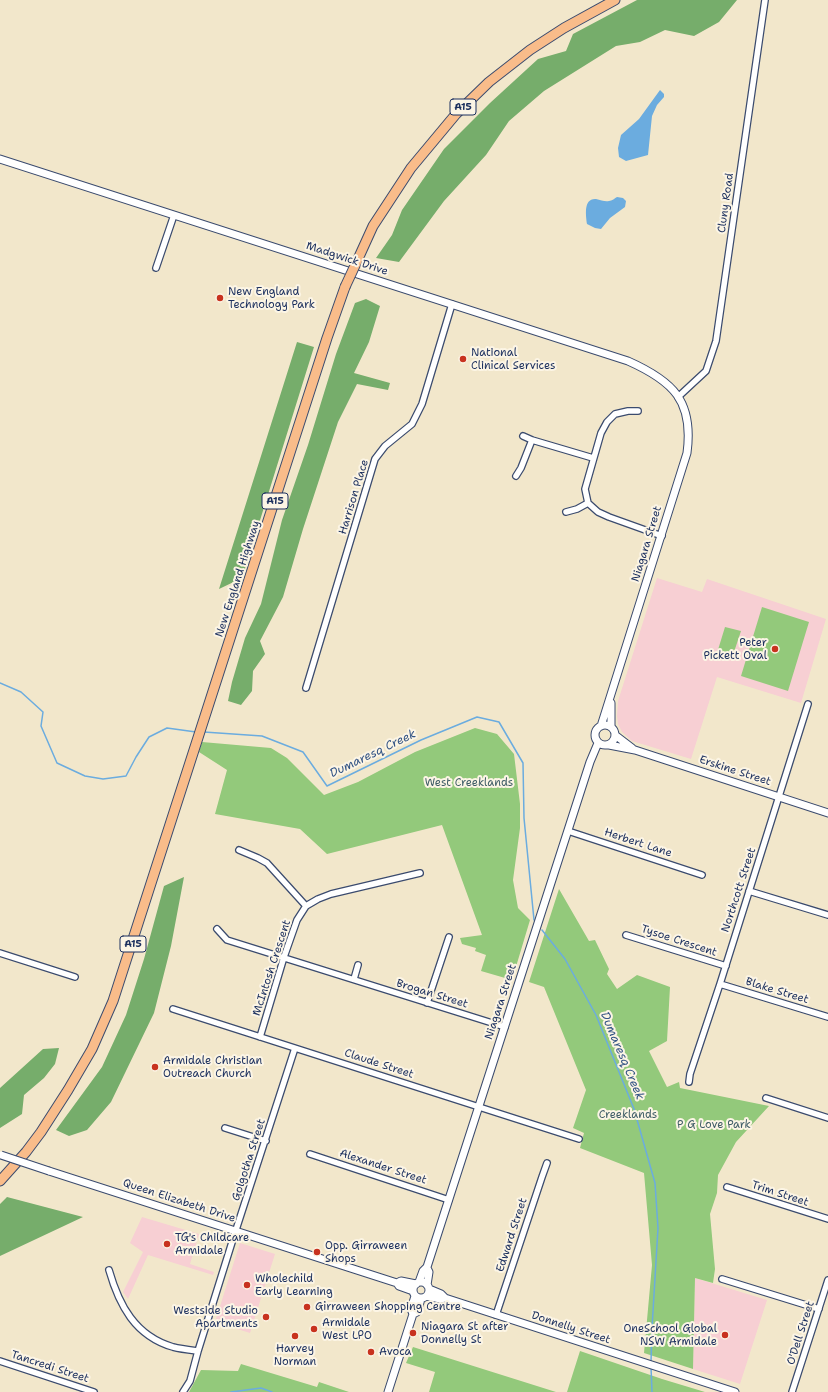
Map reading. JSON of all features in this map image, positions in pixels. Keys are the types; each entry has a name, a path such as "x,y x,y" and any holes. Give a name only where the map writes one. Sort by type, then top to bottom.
{"highway":[{"name":"New England Highway","path":"0,1181 26,1152 41,1132 68,1090 92,1049 114,1001 327,338 345,287 373,226 411,168 456,114 489,82 530,50 570,24 614,0"},
{"name":"New England Highway","path":"0,1171 52,1114"}],"street":[{"name":"Cluny Road","path":"678,397 706,370 716,341 765,0"},
{"name":"Madgwick Drive","path":"0,159 628,361 649,370 662,379 672,388 678,397"},
{"path":"156,268 174,215"},
{"name":"Harrison Place","path":"306,688 375,460 385,446 412,424 422,404 452,304"},
{"name":"Niagara Street","path":"602,726 687,453 689,438 687,418 684,407 678,397"},
{"path":"638,412 628,411 615,414 607,422 601,433 585,489 588,503 598,512 609,518 662,536"},
{"path":"523,436 593,458"},
{"path":"516,476 521,468 532,440"},
{"path":"566,512 577,509 588,503"},
{"name":"Niagara Street","path":"610,697 611,727"},
{"name":"Northcott Street","path":"689,1082 690,1074 780,797 808,704"},
{"path":"602,726 611,727 615,735 613,741 609,745 602,745 595,739 596,730 602,726"},
{"name":"Erskine Street","path":"615,735 635,750"},
{"name":"Niagara Street","path":"388,1392 413,1314 411,1309 429,1272 427,1268 590,762 598,743"},
{"name":"Erskine Street","path":"609,745 635,750 828,813"},
{"name":"Herbert Lane","path":"568,831 702,875"},
{"path":"238,850 267,863 306,906 331,894 420,873"},
{"path":"749,891 828,915"},
{"name":"McIntosh Crescent","path":"260,1036 297,920 306,906"},
{"name":"Brogan Street","path":"217,929 227,940 505,1027"},
{"name":"Tysoe Crescent","path":"626,935 726,966"},
{"path":"427,1003 449,937"},
{"path":"0,953 75,977"},
{"path":"354,979 358,965"},
{"name":"Blake Street","path":"720,984 828,1017"},
{"name":"Claude Street","path":"174,1009 579,1139"},
{"name":"Golgotha Street","path":"183,1392 190,1381 198,1351 295,1048"},
{"path":"766,1098 828,1118"},
{"path":"225,1128 266,1141"},
{"name":"Alexander Street","path":"310,1154 449,1200"},
{"name":"Queen Elizabeth Drive","path":"0,1155 397,1283 401,1281 421,1290"},
{"name":"Edward Street","path":"496,1315 547,1163"},
{"name":"Trim Street","path":"727,1187 828,1219"},
{"path":"109,1270 122,1305 137,1326 158,1341 173,1347 198,1351"},
{"path":"722,1279 819,1309"},
{"name":"O'Dell Street","path":"792,1392 828,1280"},
{"name":"Donnelly Street","path":"421,1290 441,1294 446,1298 496,1315 735,1392"},
{"name":"Tancredi Street","path":"0,1361 94,1392"}],"shaded area":[{"path":"657,578 702,592 707,579 826,619 801,703 717,677 691,759 632,741 622,732 618,724 618,701"},
{"path":"142,1217 199,1234 190,1264 214,1272 213,1275 148,1255 128,1299 123,1292 143,1252 130,1243"},
{"path":"240,1243 275,1254 250,1333 215,1322"},
{"name":"OneSchool Global NSW Armidale","path":"695,1278 767,1300 740,1384 693,1369"}],"green space":[{"path":"637,0 737,0 719,22 694,36 665,30 640,42 616,46 544,91 509,121 486,155 444,201 399,262 376,258 392,235 402,210 444,149 490,103 538,59 566,51 573,34"},
{"path":"366,299 380,306 369,342 354,373 390,383 388,390 357,384 338,422 303,529 283,597 260,641 265,654 253,671 252,691 241,705 228,701 245,638 261,604 282,520 308,445 336,354 355,303"},
{"path":"297,342 314,347 242,578 219,589"},
{"name":"Peter Pickett Oval","path":"762,607 809,622 788,691 741,676"},
{"path":"725,627 741,631 732,658 717,653"},
{"name":"West Creeklands","path":"475,728 497,734 514,754 520,804 520,828 513,880 518,908 530,920 512,980 481,971 486,955 475,951 476,948 462,944 460,938 482,935 442,825 327,854 300,829 215,814 227,770 199,752 202,742 271,748 287,758 324,795 358,782 415,752"},
{"path":"184,877 171,946 154,1013 111,1102 87,1130 69,1136 56,1130 102,1067 126,1015 144,959 164,886"},
{"name":"Creeklands","path":"559,889 589,941 595,940 609,969 607,974 617,989 637,975 670,987 667,1041 649,1051 667,1087 679,1082 680,1088 769,1106 736,1142 718,1175 717,1193 710,1214 715,1269 713,1283 695,1278 693,1369 644,1353 652,1265 644,1173 580,1148 584,1133 573,1128 586,1090 544,987 529,982"},
{"path":"59,1048 55,1064 44,1078 24,1095 22,1114 0,1128 0,1088 43,1049"},
{"path":"7,1197 83,1217 0,1256 0,1204"},
{"path":"413,1347 556,1392 429,1392 435,1372 406,1363"},
{"path":"580,1351 662,1379 705,1392 567,1392"},
{"path":"241,1364 317,1387 319,1382 349,1392 189,1392 201,1370 238,1371"}],"water":[{"path":"660,90 664,94 664,97 657,105 652,116 648,155 626,161 619,157 618,148 621,135 639,119"},
{"path":"617,197 623,198 626,201 625,207 610,218 601,229 587,224 586,208 589,201 596,199 610,201"}],"waterway":[{"name":"Dumaresq Creek","path":"0,683 21,692 43,712 41,726 57,763 85,776 103,779 126,776 149,737 167,728 196,732"},
{"name":"Dumaresq Creek","path":"204,732 262,736 303,752 327,786 421,740 477,717 499,722 523,763 524,818 534,920"},
{"name":"Dumaresq Creek","path":"542,930 565,959 596,1015 634,1109 655,1183 658,1228 651,1362"},
{"name":"Dumaresq Creek","path":"651,1367 652,1392"},
{"path":"231,1392 261,1388 272,1392"}],"place":[{"name":"New England Technology Park","path":"220,298"},
{"name":"National Clinical Services","path":"463,359"},
{"name":"Peter Pickett Oval","path":"775,649"},
{"name":"Armidale Christian Outreach Church","path":"155,1067"},
{"name":"TG's Childcare Armidale","path":"167,1244"},
{"name":"Opp. Girraween Shops","path":"317,1252"},
{"name":"Wholechild Early Learning","path":"247,1285"},
{"name":"Girraween Shopping Centre","path":"307,1307"},
{"name":"Westside Studio Apartments","path":"266,1317"},
{"name":"Armidale West LPO","path":"314,1329"},
{"name":"Niagara St after Donnelly St","path":"413,1333"},
{"name":"OneSchool Global NSW Armidale","path":"725,1335"},
{"name":"Harvey Norman","path":"295,1336"},
{"name":"Avoca","path":"371,1352"}],"park label":[{"name":"P G Love Park","path":"714,1125"}]}
